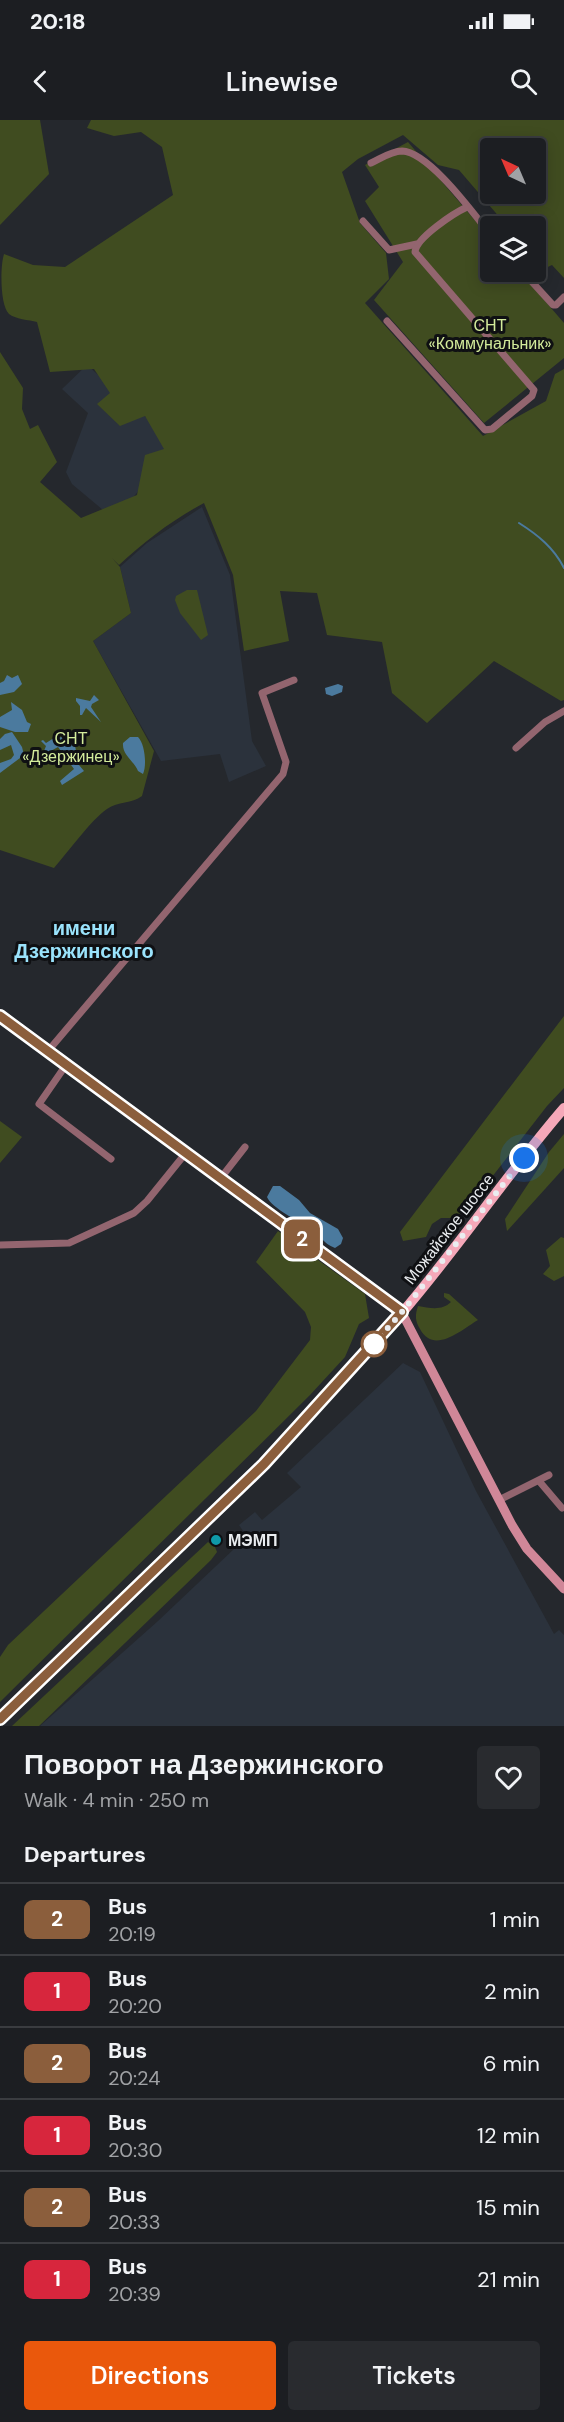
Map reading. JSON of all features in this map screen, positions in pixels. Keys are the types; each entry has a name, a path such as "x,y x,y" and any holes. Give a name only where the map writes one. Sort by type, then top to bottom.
{"main road":[{"name":"Можайское шоссе","path":"0,1719 272,1456 402,1312 564,1108"}],"street":[{"path":"371,163 401,151 419,157 431,165 480,222"},
{"path":"363,221 389,250 417,244 451,216 467,207"},
{"path":"387,321 485,430 492,429 534,394 534,390 414,252 417,244"},
{"path":"532,282 553,305 564,297"},
{"path":"48,1052 283,774 286,762 262,693 294,680"},
{"path":"516,748 545,722 564,711"},
{"path":"0,1016 402,1312 499,1500 527,1549 564,1589"},
{"path":"66,1065 39,1104 111,1159"},
{"path":"220,1179 245,1148"},
{"path":"0,1245 69,1243 134,1213 147,1201 185,1154"},
{"path":"499,1500 549,1475"},
{"path":"539,1481 562,1508"}],"shaded area":[{"path":"87,365 176,444 115,520 72,484 66,472 88,413 62,389"},
{"path":"202,507 230,575 252,741 266,766 229,782 220,754 161,761 93,641 131,613 120,567 147,543"},
{"path":"403,1363 420,1372 476,1491 554,1634 559,1630 564,1635 564,1726 40,1726 158,1621 234,1549 229,1542 243,1531 239,1525 255,1512 262,1520 301,1487 287,1473"}],"green space":[{"path":"0,120 40,120 49,174 0,225"},
{"name":"СНТ «Дзержинец»","path":"91,120 564,120 564,278 552,265 546,268 546,216 498,216 488,204 546,204 546,138 480,138 480,194 459,170 438,165 403,135 358,159 342,172 360,223 386,253 389,279 365,303 483,436 546,401 555,374 564,369 564,700 561,701 494,661 427,723 392,693 382,642 327,635 317,593 280,591 289,641 244,651 233,575 204,503 159,531 119,565 112,558 120,567 131,613 93,641 154,751 142,796 111,806 101,814 54,868 0,850 0,352 23,388 22,409 30,429 38,425 57,462 40,482 81,518 137,495 145,455 164,449 145,416 120,426 97,404 110,393 94,369 50,372 37,322 9,314 2,294 1,276 4,254 33,265 65,267 173,195 162,147 141,132 114,136 87,128"},
{"name":"СНТ «Коммунальник»","path":"408,142 480,226 480,282 529,282 564,323 564,358 484,423 374,300 403,262 365,201 379,187 365,165"},
{"path":"187,590 197,590 208,635 201,640 180,613 175,600 176,596"},
{"path":"564,1016 564,1088 547,1106 467,1209 455,1218 441,1218 432,1224 426,1237 403,1241 400,1232"},
{"path":"0,1121 22,1137 0,1163"},
{"path":"564,1134 564,1168 507,1231 505,1219 549,1152"},
{"path":"278,1231 365,1294 369,1318 359,1324 345,1357 310,1395 0,1702 0,1657 8,1645 256,1411 310,1340 311,1327 305,1312 256,1262"},
{"path":"561,1237 564,1238 564,1276 554,1281 543,1274 550,1266 546,1250"},
{"path":"444,1293 449,1294 478,1320 448,1338 433,1340 426,1336 418,1326 417,1309 418,1306 444,1307 451,1302 444,1297"},
{"path":"208,1542 215,1547 217,1552 211,1560 39,1726 12,1726"}],"water":[{"path":"7,675 12,678 18,675 22,684 14,692 0,695 0,683"},
{"path":"338,684 343,686 342,692 332,696 326,694 325,688"},
{"path":"94,695 99,700 91,707 101,722 86,708 80,715 80,706 76,701 76,698 90,701"},
{"path":"11,702 22,710 27,722 31,724 28,732 15,732 0,727 0,717 12,710"},
{"path":"12,732 22,747 24,755 0,773 0,763 11,759 14,755 11,745 0,750 0,739"},
{"path":"63,737 74,741 79,765 84,771 62,785 60,781 74,769 58,747 29,763 26,760 44,751 46,746 41,741 46,743 54,738"},
{"path":"130,737 138,737 144,749 143,774 138,771 124,751 123,743"},
{"path":"273,1186 280,1186 299,1200 310,1213 338,1229 343,1238 341,1244 335,1248 331,1246 313,1230 274,1206 267,1197"}],"waterway":[{"path":"519,523 545,542 564,568"}],"bus line":[{"name":"2","path":"0,1016 402,1312 264,1464 0,1719"}],"place":[{"name":"МЭМП","path":"216,1540"}],"district":[{"name":"имени Дзержинского","path":"84,940"}],"route":[{"path":"374,1344 370,1348 402,1312 524,1158"}]}
